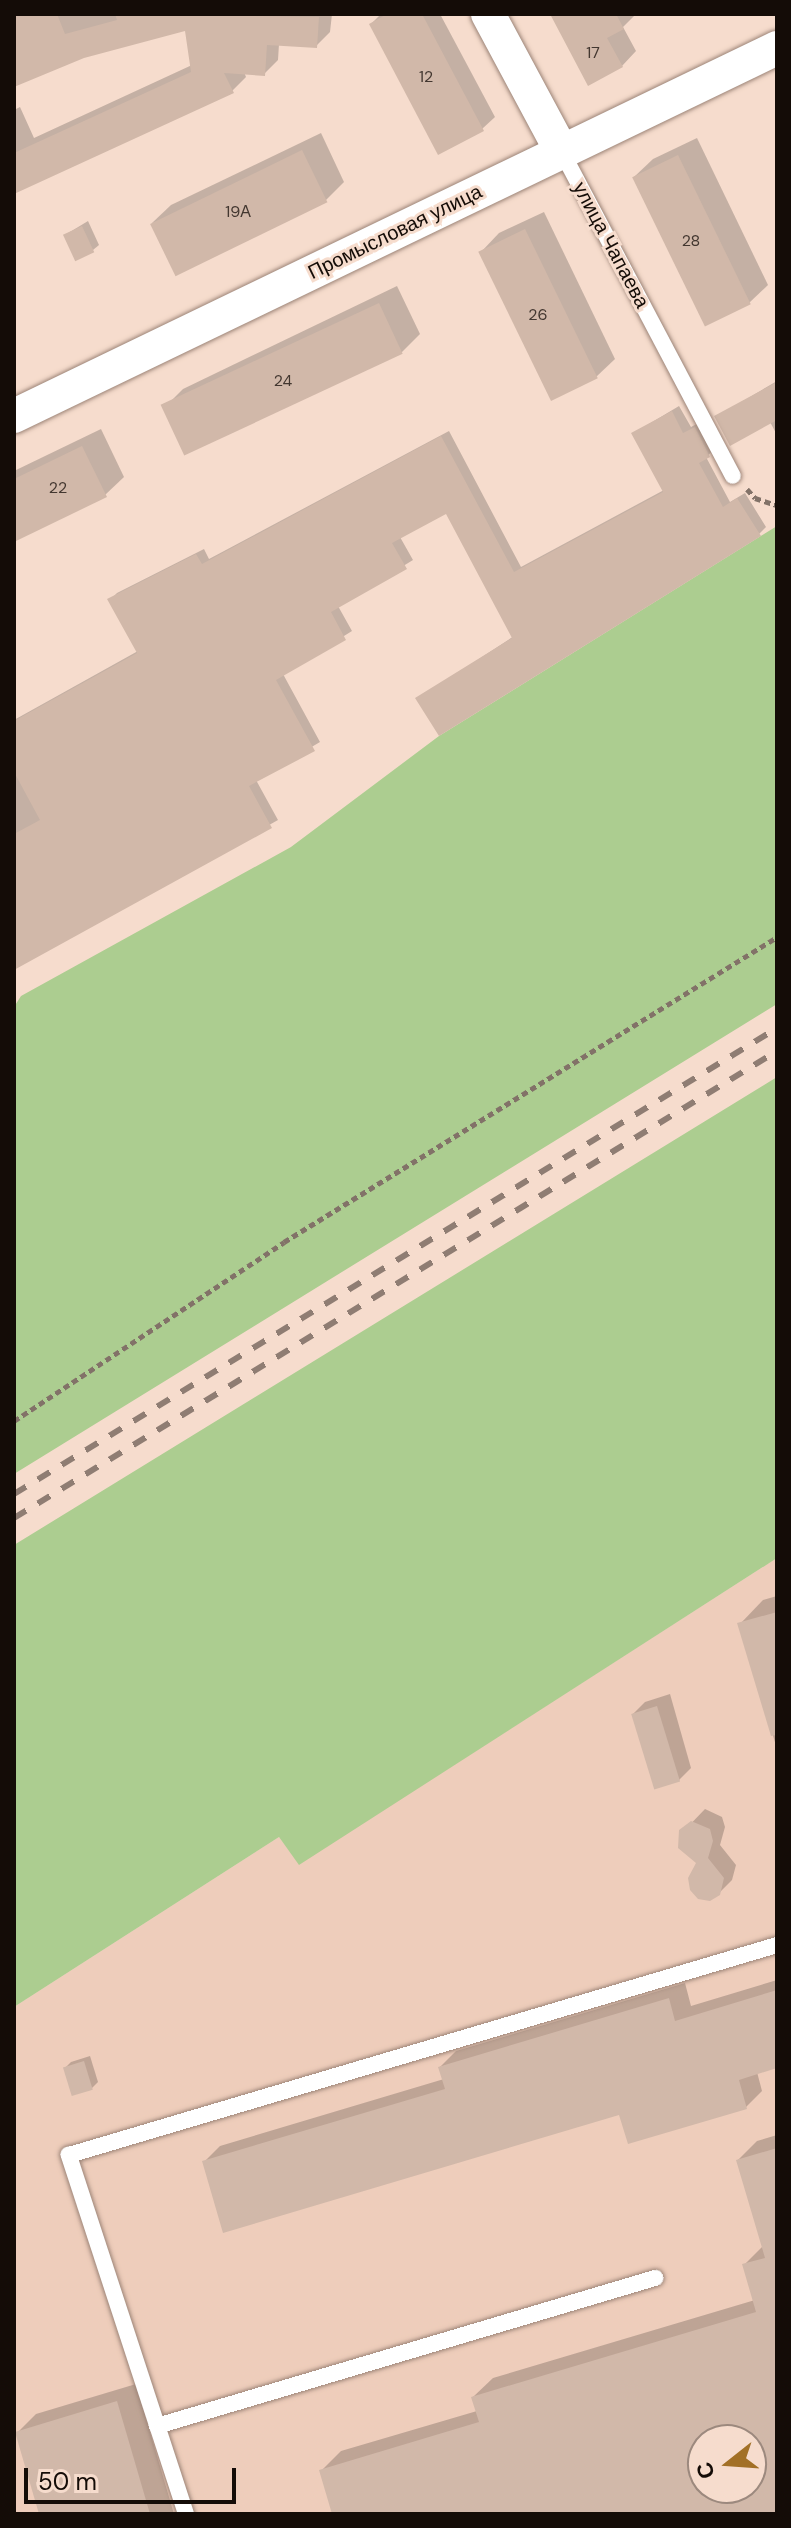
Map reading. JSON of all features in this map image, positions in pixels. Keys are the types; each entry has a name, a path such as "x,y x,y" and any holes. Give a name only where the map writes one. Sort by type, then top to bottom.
{"street":[{"name":"улица Чапаева","path":"488,14 562,152"},
{"name":"Промысловая улица","path":"14,416 777,48"}],"lane":[{"name":"улица Чапаева","path":"562,152 733,476"},
{"path":"186,2514 69,2155 777,1945"},
{"path":"157,2426 655,2278"}],"path":[{"path":"733,476 755,498 777,505"},
{"path":"14,1421 284,1242 777,937"}],"shaded area":[{"path":"777,1558 777,2514 14,2514 14,2007 279,1837 299,1864"}],"green space":[{"path":"777,526 777,1004 14,1474 14,1007 21,996 291,847 439,736"},
{"path":"777,1077 777,1558 299,1865 279,1837 14,2007 14,1545"}],"building":[{"path":"14,14 57,14 65,34 117,20 115,14 319,17 317,48 267,45 265,76 224,73 234,93 14,194 14,153 191,72 185,31 84,58 14,87"},
{"path":"387,14 422,14 484,131 438,155 369,24"},
{"path":"550,14 616,14 624,29 607,38 623,67 588,86"},
{"path":"302,150 327,202 176,276 150,224"},
{"path":"678,155 751,304 705,327 632,177"},
{"path":"82,226 94,252 75,261 63,235"},
{"path":"525,229 598,378 551,401 478,252"},
{"path":"379,303 403,354 184,456 161,405"},
{"path":"777,382 777,420 730,446 714,416"},
{"path":"672,411 683,433 695,427 710,457 699,463 723,507 737,498 761,536 439,736 415,698 512,638 446,514 392,543 407,569 331,612 346,640 276,680 315,751 249,786 272,828 14,970 14,834 40,820 14,772 14,721 137,653 107,599 196,554 202,564 441,436 514,572 663,492 631,433"},
{"path":"82,446 107,497 14,542 14,479"},
{"path":"777,1612 777,1735 771,1736 737,1623"},
{"path":"657,1706 680,1782 654,1789 631,1714"},
{"path":"691,1821 710,1829 713,1841 708,1858 724,1878 720,1895 710,1901 698,1899 690,1890 688,1878 696,1863 678,1848 679,1830"},
{"path":"777,1990 777,2068 739,2080 747,2109 628,2144 619,2115 223,2233 202,2161 445,2089 438,2067 669,1998 675,2021"},
{"path":"84,2061 93,2090 72,2096 63,2067"},
{"path":"777,2148 777,2514 332,2514 319,2470 479,2422 471,2397 756,2312 742,2264 765,2258 736,2160"},
{"path":"117,2401 150,2514 39,2514 15,2432"}],"railway":[{"path":"14,1494 777,1028"},
{"path":"14,1518 777,1051"}]}
